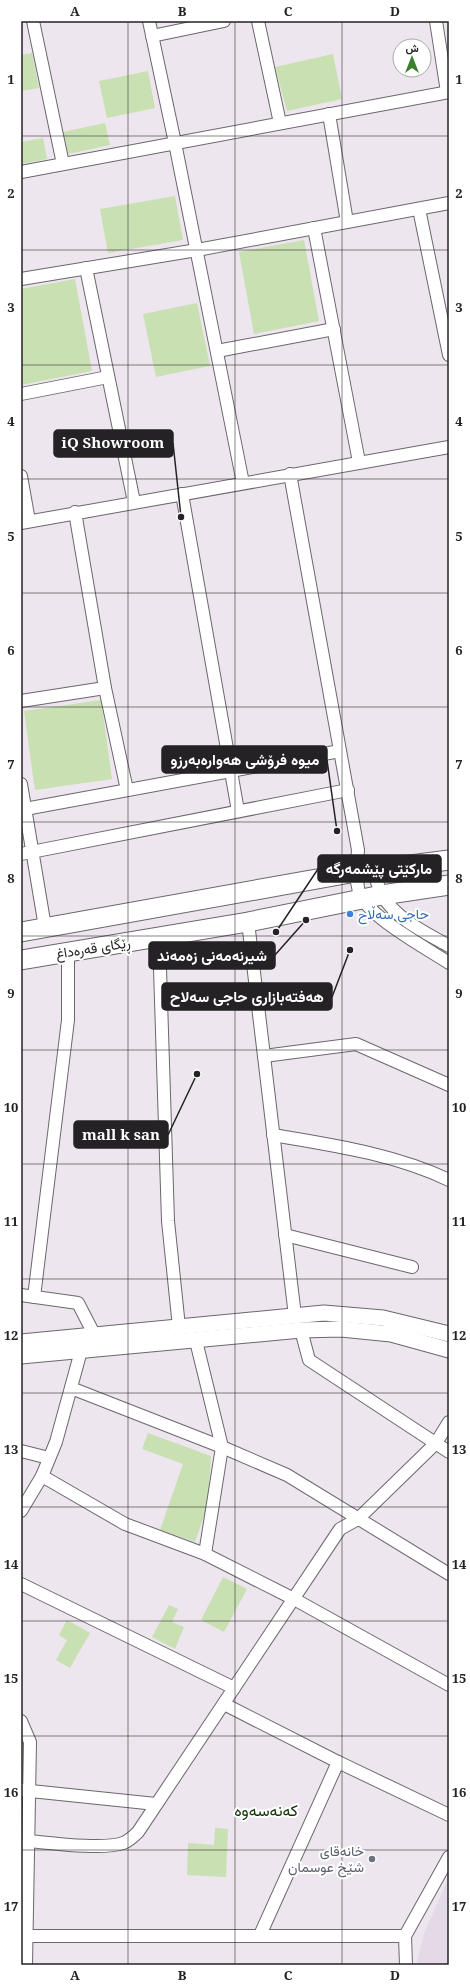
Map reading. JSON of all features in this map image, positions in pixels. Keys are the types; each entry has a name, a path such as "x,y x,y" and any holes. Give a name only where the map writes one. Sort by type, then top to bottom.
{"main road":[{"name":"ڕێگای قەرەداغ","path":"21,932 364,871 449,860"},
{"name":"ڕێگای قەرەداغ","path":"21,960 248,922 382,895 449,885"}],"street":[{"path":"33,21 63,164"},
{"path":"148,21 175,143 243,483"},
{"path":"152,36 224,21"},
{"path":"258,21 280,123"},
{"path":"21,172 448,92 436,21"},
{"path":"329,114 347,222"},
{"path":"21,279 197,250 449,203"},
{"path":"419,208 444,310 449,355"},
{"path":"314,228 359,462"},
{"path":"86,268 134,502"},
{"path":"217,351 334,328"},
{"path":"21,394 108,377"},
{"path":"21,476 25,522 449,447"},
{"path":"290,474 358,850 364,871 396,912 421,930 449,946"},
{"path":"182,494 238,811"},
{"path":"75,512 106,688 127,790"},
{"path":"21,701 106,688"},
{"path":"25,809 340,751"},
{"path":"21,784 25,809 27,853 45,928"},
{"path":"27,853 348,790"},
{"path":"364,871 359,893 373,912 449,963"},
{"path":"248,922 295,1316"},
{"path":"159,937 168,1221 179,1328"},
{"path":"34,1297 68,1020 68,952"},
{"path":"264,1056 356,1044 449,1084"},
{"path":"273,1135 351,1149 428,1170 449,1180"},
{"path":"285,1235 412,1267"},
{"path":"21,1295 78,1303 95,1336"},
{"path":"21,1342 324,1313 382,1318 449,1334"},
{"path":"21,1356 302,1330 341,1329 391,1334 449,1350"},
{"path":"302,1330 308,1360 449,1452"},
{"path":"196,1340 222,1447 205,1554"},
{"path":"21,1511 42,1476 56,1442 81,1351"},
{"path":"71,1388 222,1447 287,1475 449,1574"},
{"path":"28,1841 104,1846 124,1843 138,1832 340,1529 358,1519 436,1443 449,1422"},
{"path":"21,1451 49,1458"},
{"path":"42,1476 125,1524 205,1554 294,1600 449,1685"},
{"path":"21,1584 234,1688"},
{"path":"224,1704 338,1762 449,1815"},
{"path":"21,1722 30,1742 26,1790 28,1841 23,1936 26,1965"},
{"path":"260,1935 338,1762"},
{"path":"26,1790 156,1804"},
{"path":"406,1965 405,1936 449,1857"},
{"path":"23,1936 405,1936"}],"shaded area":[{"path":"449,1877 449,1965 416,1965 425,1931"}],"green space":[{"path":"32,53 39,88 21,91 21,55"},
{"path":"333,54 342,99 287,111 275,67"},
{"path":"148,71 155,108 107,118 99,81"},
{"path":"105,123 110,145 68,154 63,132"},
{"path":"43,138 47,159 21,164 21,142"},
{"path":"175,196 183,240 108,253 100,209"},
{"path":"304,240 319,321 254,334 239,252"},
{"path":"75,279 92,371 21,385 21,289"},
{"path":"197,303 210,366 156,377 143,314"},
{"path":"101,700 112,779 35,790 24,711"},
{"path":"148,1433 211,1456 208,1504 195,1542 160,1530 183,1464 142,1449"},
{"path":"223,1577 247,1589 224,1632 201,1620"},
{"path":"169,1605 178,1609 172,1622 184,1627 175,1649 152,1637"},
{"path":"67,1620 90,1633 70,1668 56,1660 67,1640 59,1635"},
{"path":"215,1828 228,1829 226,1877 187,1875 188,1843 214,1845"}],"place":[{"name":"iQ Showroom","path":"181,517"},
{"name":"میوە فرۆشی هەوارەبەرزو","path":"337,831"},
{"name":"حاجی سەڵاح","path":"350,914"},
{"name":"شیرنەمەنی زەمەند","path":"306,920"},
{"name":"مارکێتی پێشمەرگە","path":"276,932"},
{"name":"هەفتەبازاری حاجی سەلاح","path":"350,950"},
{"name":"mall k san","path":"197,1074"},
{"name":"خانەقای شێخ عوسمان","path":"372,1859"}],"district":[{"name":"کەنەسەوە","path":"266,1810"}]}
